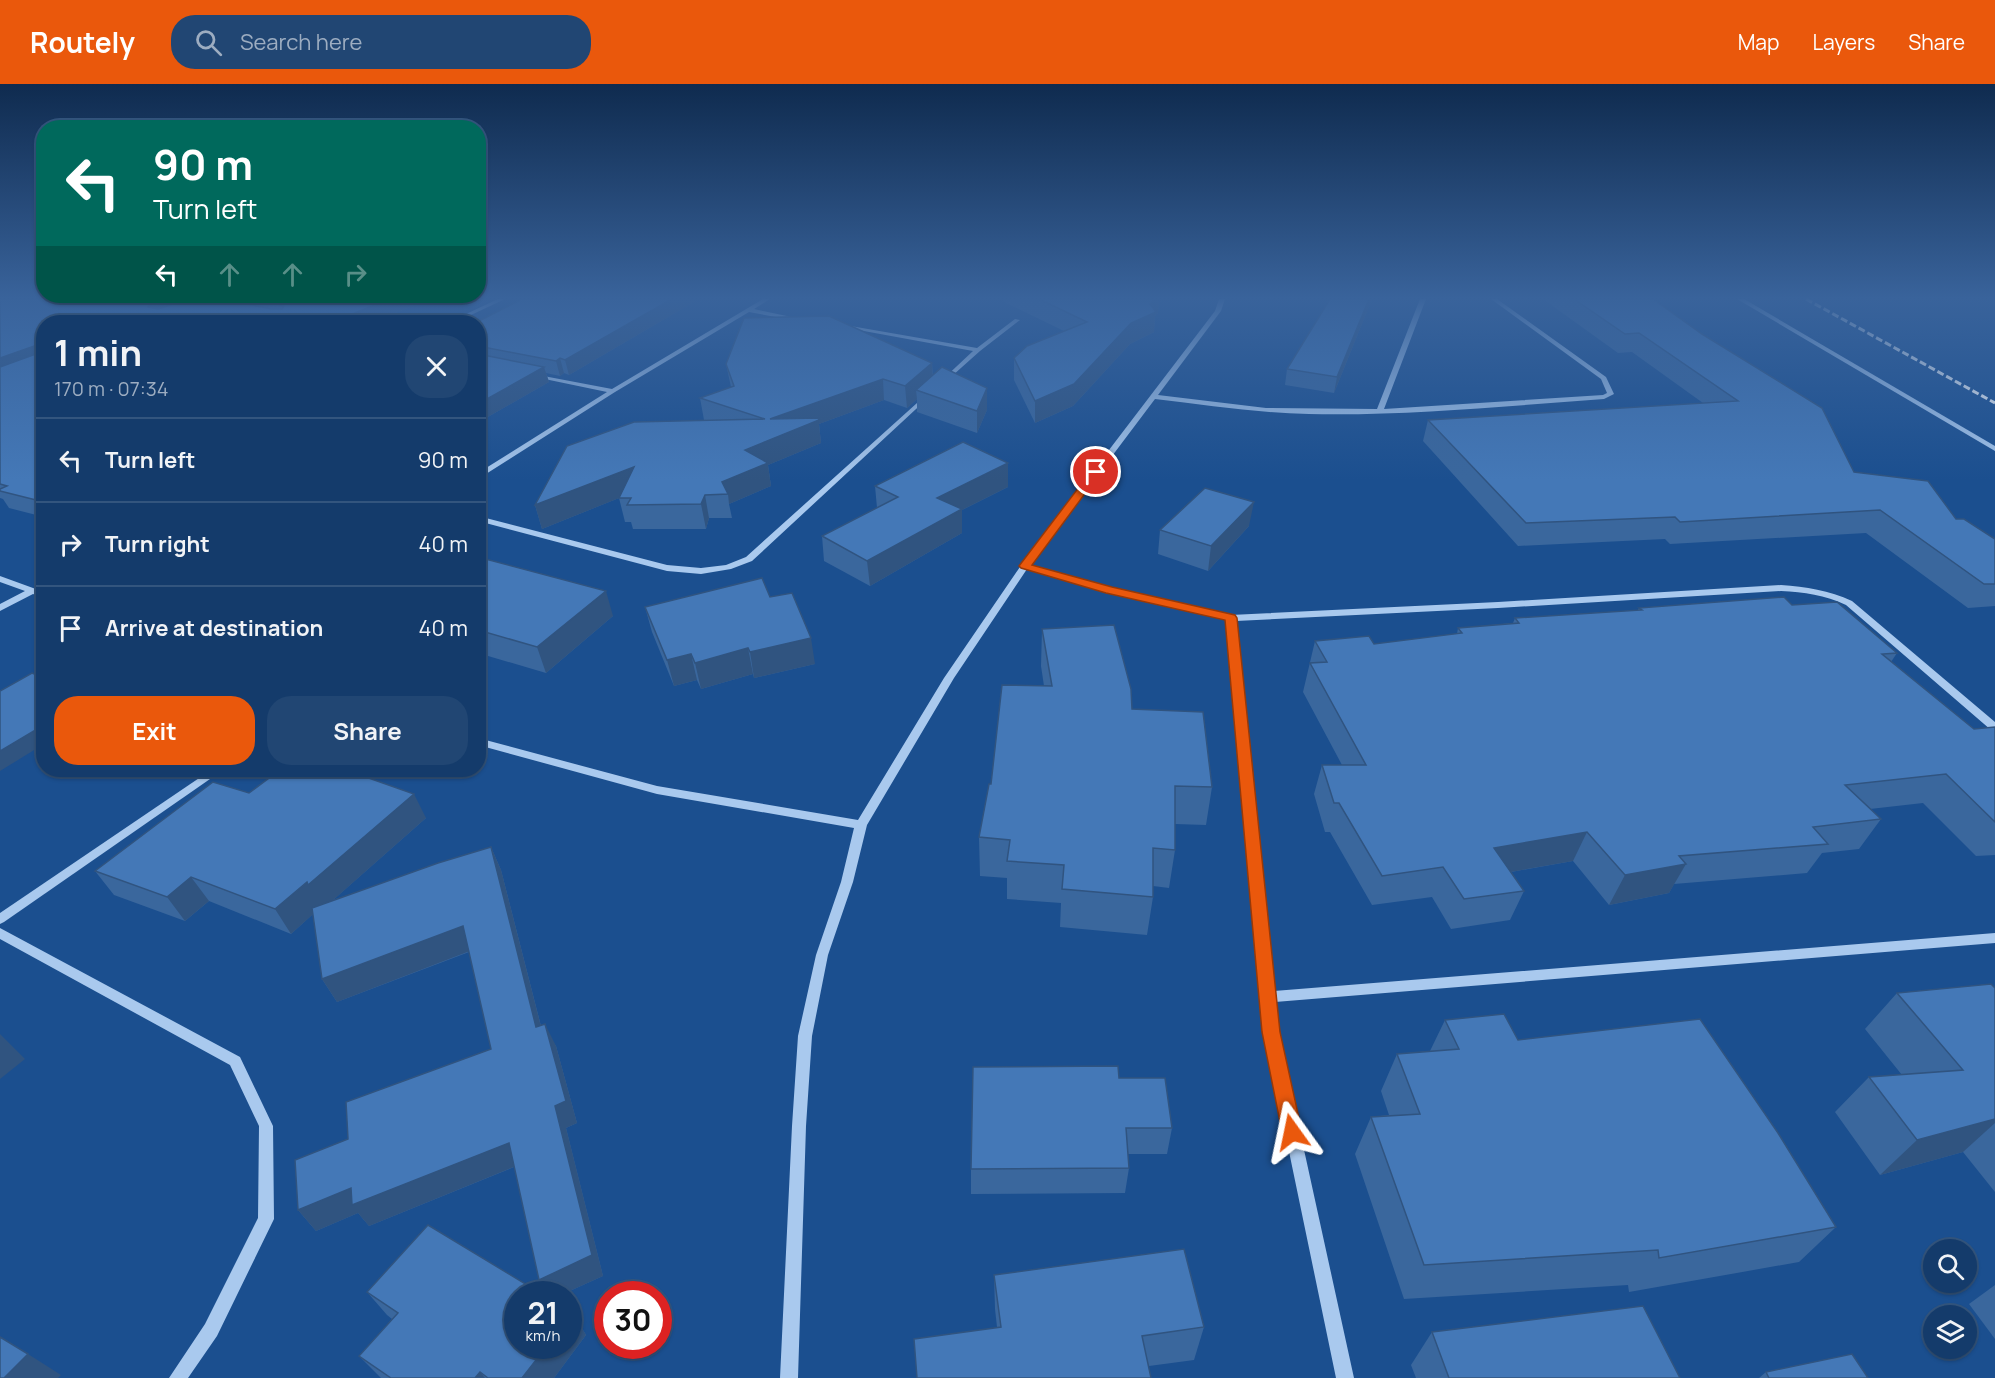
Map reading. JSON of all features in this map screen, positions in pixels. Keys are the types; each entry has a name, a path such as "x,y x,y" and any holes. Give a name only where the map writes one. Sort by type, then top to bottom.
{"street":[{"path":"486,472 666,359"},
{"path":"486,520 667,568 701,571 728,567 749,559 968,359"},
{"path":"789,1378 805,1036 822,956 847,882 861,825 949,678 1025,566 1181,359"},
{"path":"1380,410 1400,359"},
{"path":"1152,397 1266,410 1380,410 1604,397 1611,394 1604,378 1578,359"},
{"path":"1843,359 1995,449"},
{"path":"523,373 613,391"},
{"path":"1025,566 1110,590 1231,618 1498,606 1781,588 1812,590 1834,595 1849,603 1995,728"},
{"path":"0,579 36,592"},
{"path":"0,608 32,591"},
{"path":"1231,618 1271,1032 1345,1378"},
{"path":"486,743 657,790 861,825"},
{"path":"0,919 208,777"},
{"path":"0,933 235,1061 266,1126 266,1219 211,1330 178,1378"},
{"path":"1268,997 1995,938"}],"building":[{"path":"21,359 36,359 36,500 0,491 7,486 0,484 0,367"},
{"path":"486,359 505,359 544,367 486,400"},
{"path":"728,359 924,359 932,363 905,386 883,379 770,419 818,418 819,420 745,450 768,463 722,482 728,494 705,495 701,504 627,505 631,498 619,498 634,467 535,505 567,446 634,422 765,419 700,398 734,386 726,364"},
{"path":"1015,359 1097,359 1074,384 1035,401"},
{"path":"1293,359 1344,359 1337,377 1287,369"},
{"path":"1677,359 1743,359 1822,408 1854,472 1928,481 1956,519 1964,519 1995,539 1995,584 1984,584 1880,510 1680,522 1675,517 1526,523 1428,420 1738,401"},
{"path":"942,367 987,388 977,411 916,390"},
{"path":"963,442 1008,463 937,498 962,509 867,561 822,536 898,497 875,486"},
{"path":"1205,488 1254,502 1211,546 1160,530"},
{"path":"486,559 606,591 537,647 486,632"},
{"path":"762,578 770,597 792,593 811,638 750,652 748,648 695,663 691,654 667,660 645,607"},
{"path":"1784,597 1792,605 1837,602 1897,653 1882,654 1974,729 1995,727 1995,822 1946,774 1845,785 1881,819 1813,827 1828,844 1679,856 1686,864 1625,875 1587,832 1494,848 1524,891 1464,899 1443,867 1382,876 1339,803 1334,803 1322,765 1366,765 1310,663 1327,662 1315,641 1369,636 1374,644 1462,633 1458,628 1519,623 1515,618 1642,610 1639,608"},
{"path":"1114,625 1131,689 1132,709 1203,712 1212,787 1175,786 1175,850 1153,848 1153,897 1062,889 1064,865 1007,861 1010,840 979,837 989,784 991,784 1002,685 1052,686 1042,629"},
{"path":"32,673 36,675 36,730 0,751 0,691"},
{"path":"271,777 366,777 414,794 308,885 307,882 275,909 191,877 167,897 95,871 213,782 249,793"},
{"path":"491,847 536,1027 545,1024 566,1101 555,1106 592,1255 539,1280 509,1143 352,1205 351,1188 298,1210 295,1160 348,1139 346,1102 491,1049 463,926 322,979 312,908 438,863"},
{"path":"1991,984 1995,988 1995,1119 1917,1140 1869,1077 1963,1070 1897,993"},
{"path":"1504,1014 1518,1040 1700,1019 1778,1133 1836,1227 1659,1258 1658,1250 1424,1265 1371,1117 1420,1114 1397,1054 1459,1049 1445,1020"},
{"path":"1118,1066 1119,1078 1165,1078 1172,1128 1126,1128 1129,1168 971,1169 973,1067"},
{"path":"428,1225 521,1281 504,1281 504,1359 537,1359 522,1378 488,1378 480,1372 475,1378 391,1378 359,1356 398,1313 367,1292"},
{"path":"1184,1249 1204,1327 1142,1336 1151,1378 917,1378 914,1339 1001,1327 994,1275"},
{"path":"1643,1306 1680,1378 1449,1378 1432,1332"},
{"path":"0,1337 28,1354 4,1378 0,1378"},
{"path":"1852,1354 1868,1378 1769,1378 1766,1372"}],"railway":[{"path":"1916,359 1995,403"}],"route":[{"path":"1096,472 1025,566 1110,590 1231,618 1271,1032 1292,1132"}]}
